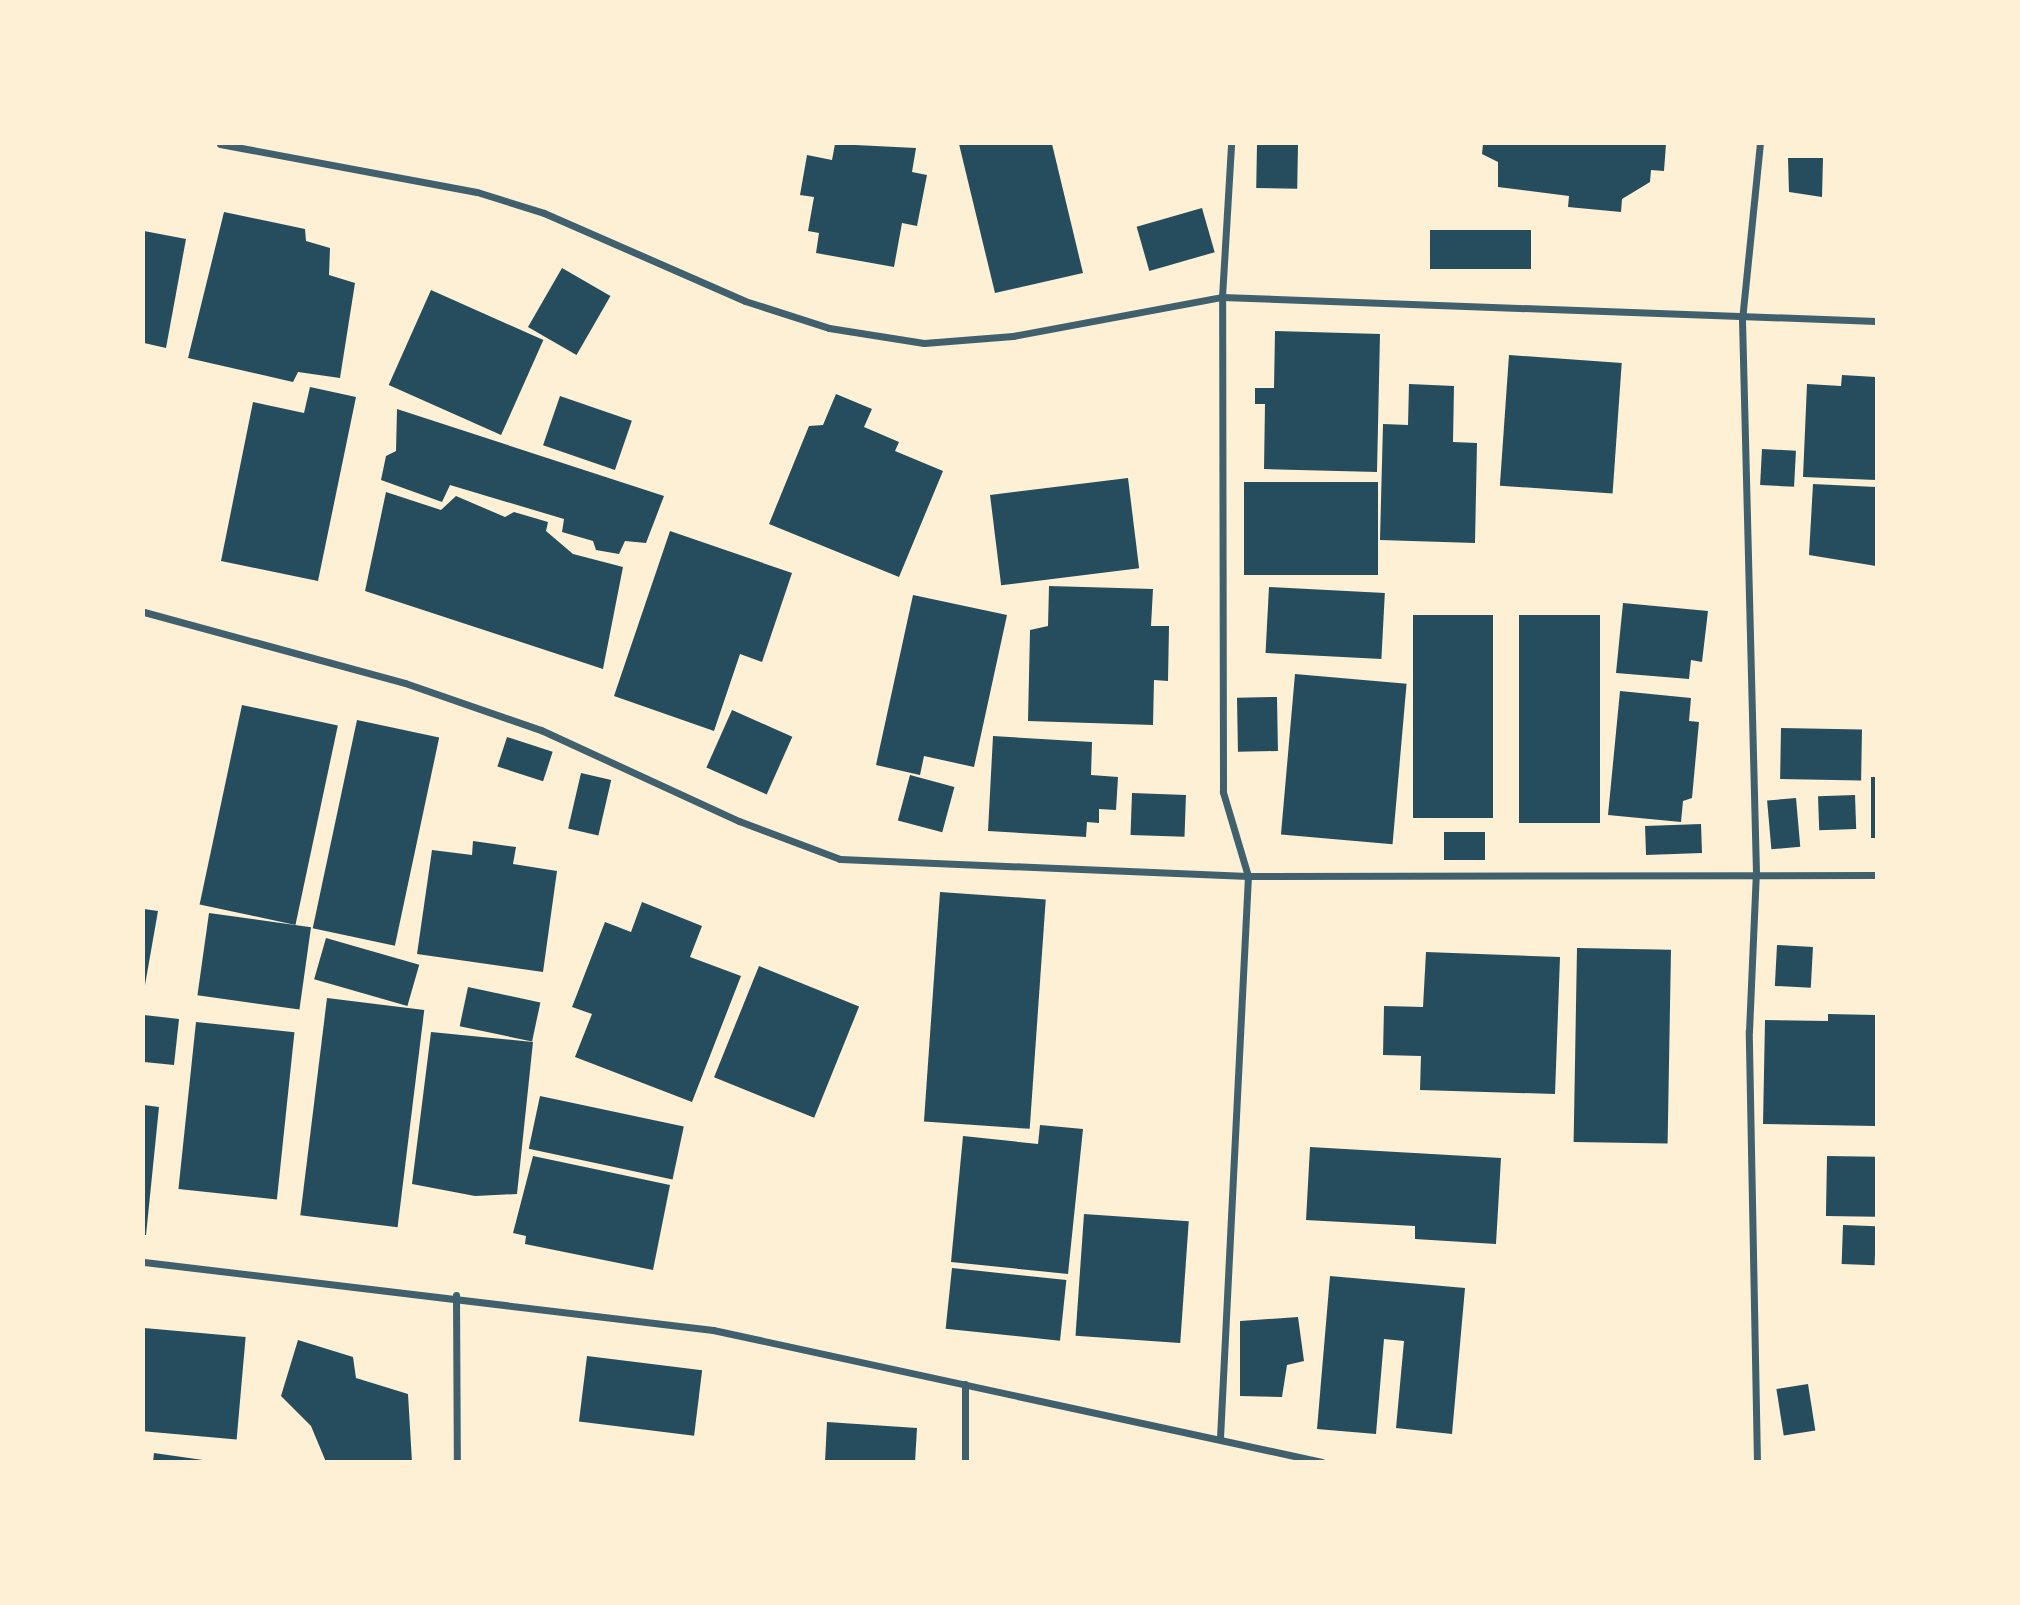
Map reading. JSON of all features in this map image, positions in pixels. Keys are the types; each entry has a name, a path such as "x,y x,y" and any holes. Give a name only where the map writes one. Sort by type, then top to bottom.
{"street":[{"path":"220,144 477,192 544,214 745,301 829,328 924,343 1013,336 1222,298 1742,320 1877,321"},
{"path":"1220,1438 1248,876 1223,792 1222,298 1231,144"},
{"path":"1757,1461 1749,1031 1756,873 1742,320 1760,144"},
{"path":"144,612 405,683 541,730 739,821 840,859 1248,876 1756,873 1877,875"},
{"path":"144,1262 456,1295 713,1330 1322,1461"},
{"path":"456,1295 457,1461"},
{"path":"965,1384 965,1461"}],"building":[{"path":"835,144 916,148 912,172 927,175 917,226 902,223 894,267 816,253 819,233 808,231 814,197 800,195 807,155 832,160"},
{"path":"959,144 1052,144 1083,273 995,293"},
{"path":"1257,144 1298,145 1297,189 1256,188"},
{"path":"1483,144 1666,144 1664,171 1651,170 1650,182 1622,199 1621,212 1568,207 1569,196 1498,187 1498,162 1482,154"},
{"path":"1788,158 1823,158 1822,197 1789,192"},
{"path":"1202,208 1215,252 1149,271 1137,227"},
{"path":"224,212 305,229 306,241 330,248 329,275 355,283 340,378 298,372 293,382 188,358"},
{"path":"1430,230 1531,230 1531,269 1430,269"},
{"path":"144,231 186,239 166,348 144,343"},
{"path":"562,268 610,296 576,355 528,327"},
{"path":"431,290 543,340 501,435 389,385"},
{"path":"1275,331 1380,334 1377,472 1264,469 1265,404 1255,404 1255,388 1274,388"},
{"path":"1509,355 1622,363 1613,494 1500,486"},
{"path":"1842,375 1876,377 1876,480 1803,477 1807,384 1841,386"},
{"path":"1409,384 1454,386 1453,442 1477,443 1475,543 1380,540 1383,424 1408,425"},
{"path":"310,387 356,397 318,581 221,561 253,402 304,413"},
{"path":"836,394 872,409 864,427 899,442 895,451 943,471 899,577 769,524 809,426 823,425"},
{"path":"560,396 632,421 615,470 543,445"},
{"path":"397,409 664,496 646,543 625,541 619,554 596,550 593,541 562,532 564,519 450,485 442,502 381,480 386,456 396,451"},
{"path":"1762,449 1796,451 1794,487 1760,485"},
{"path":"1128,478 1139,568 1001,585 990,495"},
{"path":"1244,482 1378,482 1378,575 1244,575"},
{"path":"1813,484 1876,487 1876,566 1809,555"},
{"path":"386,492 441,510 456,496 505,517 514,512 548,522 546,531 573,554 623,567 603,669 365,591"},
{"path":"670,531 792,573 762,662 740,654 714,731 614,696"},
{"path":"1049,586 1153,589 1151,626 1169,626 1168,681 1154,680 1153,725 1028,721 1030,630 1048,626"},
{"path":"1269,587 1385,593 1381,659 1266,653"},
{"path":"913,595 1007,615 974,767 924,756 920,775 876,765"},
{"path":"1623,603 1708,611 1702,662 1691,660 1689,679 1616,673"},
{"path":"1413,615 1493,615 1493,818 1413,818"},
{"path":"1519,615 1600,615 1600,823 1519,823"},
{"path":"1295,674 1407,684 1393,844 1281,834"},
{"path":"1620,691 1691,698 1689,721 1699,722 1692,798 1683,801 1681,822 1608,815"},
{"path":"1277,697 1278,751 1238,752 1237,698"},
{"path":"242,705 338,725 295,925 200,905"},
{"path":"732,710 792,737 767,794 706,768"},
{"path":"357,720 439,737 395,946 313,928"},
{"path":"1781,728 1862,729 1861,780 1780,779"},
{"path":"993,736 1092,742 1091,775 1118,777 1116,810 1099,809 1099,823 1087,822 1086,837 988,831"},
{"path":"507,737 553,752 543,781 497,766"},
{"path":"581,773 611,780 598,836 568,829"},
{"path":"910,775 954,787 942,832 898,820"},
{"path":"1871,777 1876,777 1876,838 1871,838"},
{"path":"1132,793 1186,795 1185,837 1131,835"},
{"path":"1855,795 1856,829 1819,830 1818,796"},
{"path":"1796,798 1800,847 1771,849 1767,801"},
{"path":"1701,824 1702,853 1646,855 1645,826"},
{"path":"1444,832 1485,832 1485,860 1444,860"},
{"path":"473,841 516,847 513,864 557,871 543,972 417,954 432,850 472,855"},
{"path":"940,892 1046,899 1030,1129 924,1121"},
{"path":"642,902 702,926 690,957 741,976 692,1102 575,1057 592,1014 572,1007 605,922 631,932"},
{"path":"144,909 158,911 145,985 144,985"},
{"path":"209,913 311,927 299,1010 197,995"},
{"path":"326,938 419,965 407,1006 314,979"},
{"path":"1777,945 1813,947 1811,988 1775,986"},
{"path":"1577,948 1671,950 1668,1144 1574,1142"},
{"path":"1426,952 1560,957 1555,1094 1420,1090 1421,1056 1383,1055 1384,1006 1423,1007"},
{"path":"759,966 859,1006 814,1118 714,1077"},
{"path":"468,987 540,1002 532,1042 460,1026"},
{"path":"327,998 424,1010 398,1227 300,1215"},
{"path":"1828,1014 1876,1015 1876,1126 1763,1124 1765,1020 1828,1021"},
{"path":"144,1015 179,1019 174,1065 144,1062"},
{"path":"196,1022 294,1032 277,1199 178,1189"},
{"path":"431,1032 533,1042 517,1194 475,1196 412,1184"},
{"path":"540,1096 684,1127 673,1179 529,1149"},
{"path":"144,1105 159,1107 146,1235 144,1235"},
{"path":"1040,1125 1083,1129 1068,1274 951,1262 963,1136 1038,1144"},
{"path":"1310,1147 1501,1158 1496,1244 1415,1239 1415,1226 1306,1220"},
{"path":"533,1156 670,1185 653,1270 525,1244 526,1236 513,1233"},
{"path":"1827,1156 1876,1157 1875,1217 1826,1216"},
{"path":"1084,1214 1189,1221 1180,1343 1075,1336"},
{"path":"1843,1225 1876,1226 1875,1265 1842,1264"},
{"path":"952,1268 1066,1280 1060,1341 946,1329"},
{"path":"1330,1276 1465,1288 1452,1434 1396,1428 1404,1341 1384,1339 1376,1434 1317,1429"},
{"path":"1298,1317 1304,1361 1287,1365 1282,1397 1240,1396 1240,1321"},
{"path":"144,1328 246,1337 237,1439 144,1431"},
{"path":"298,1340 353,1357 356,1378 408,1394 412,1462 326,1462 311,1426 281,1396"},
{"path":"587,1356 702,1370 694,1436 579,1422"},
{"path":"1808,1384 1815,1430 1784,1435 1776,1389"},
{"path":"827,1422 917,1428 915,1462 825,1462"},
{"path":"154,1453 203,1460 203,1462 153,1462"}]}
